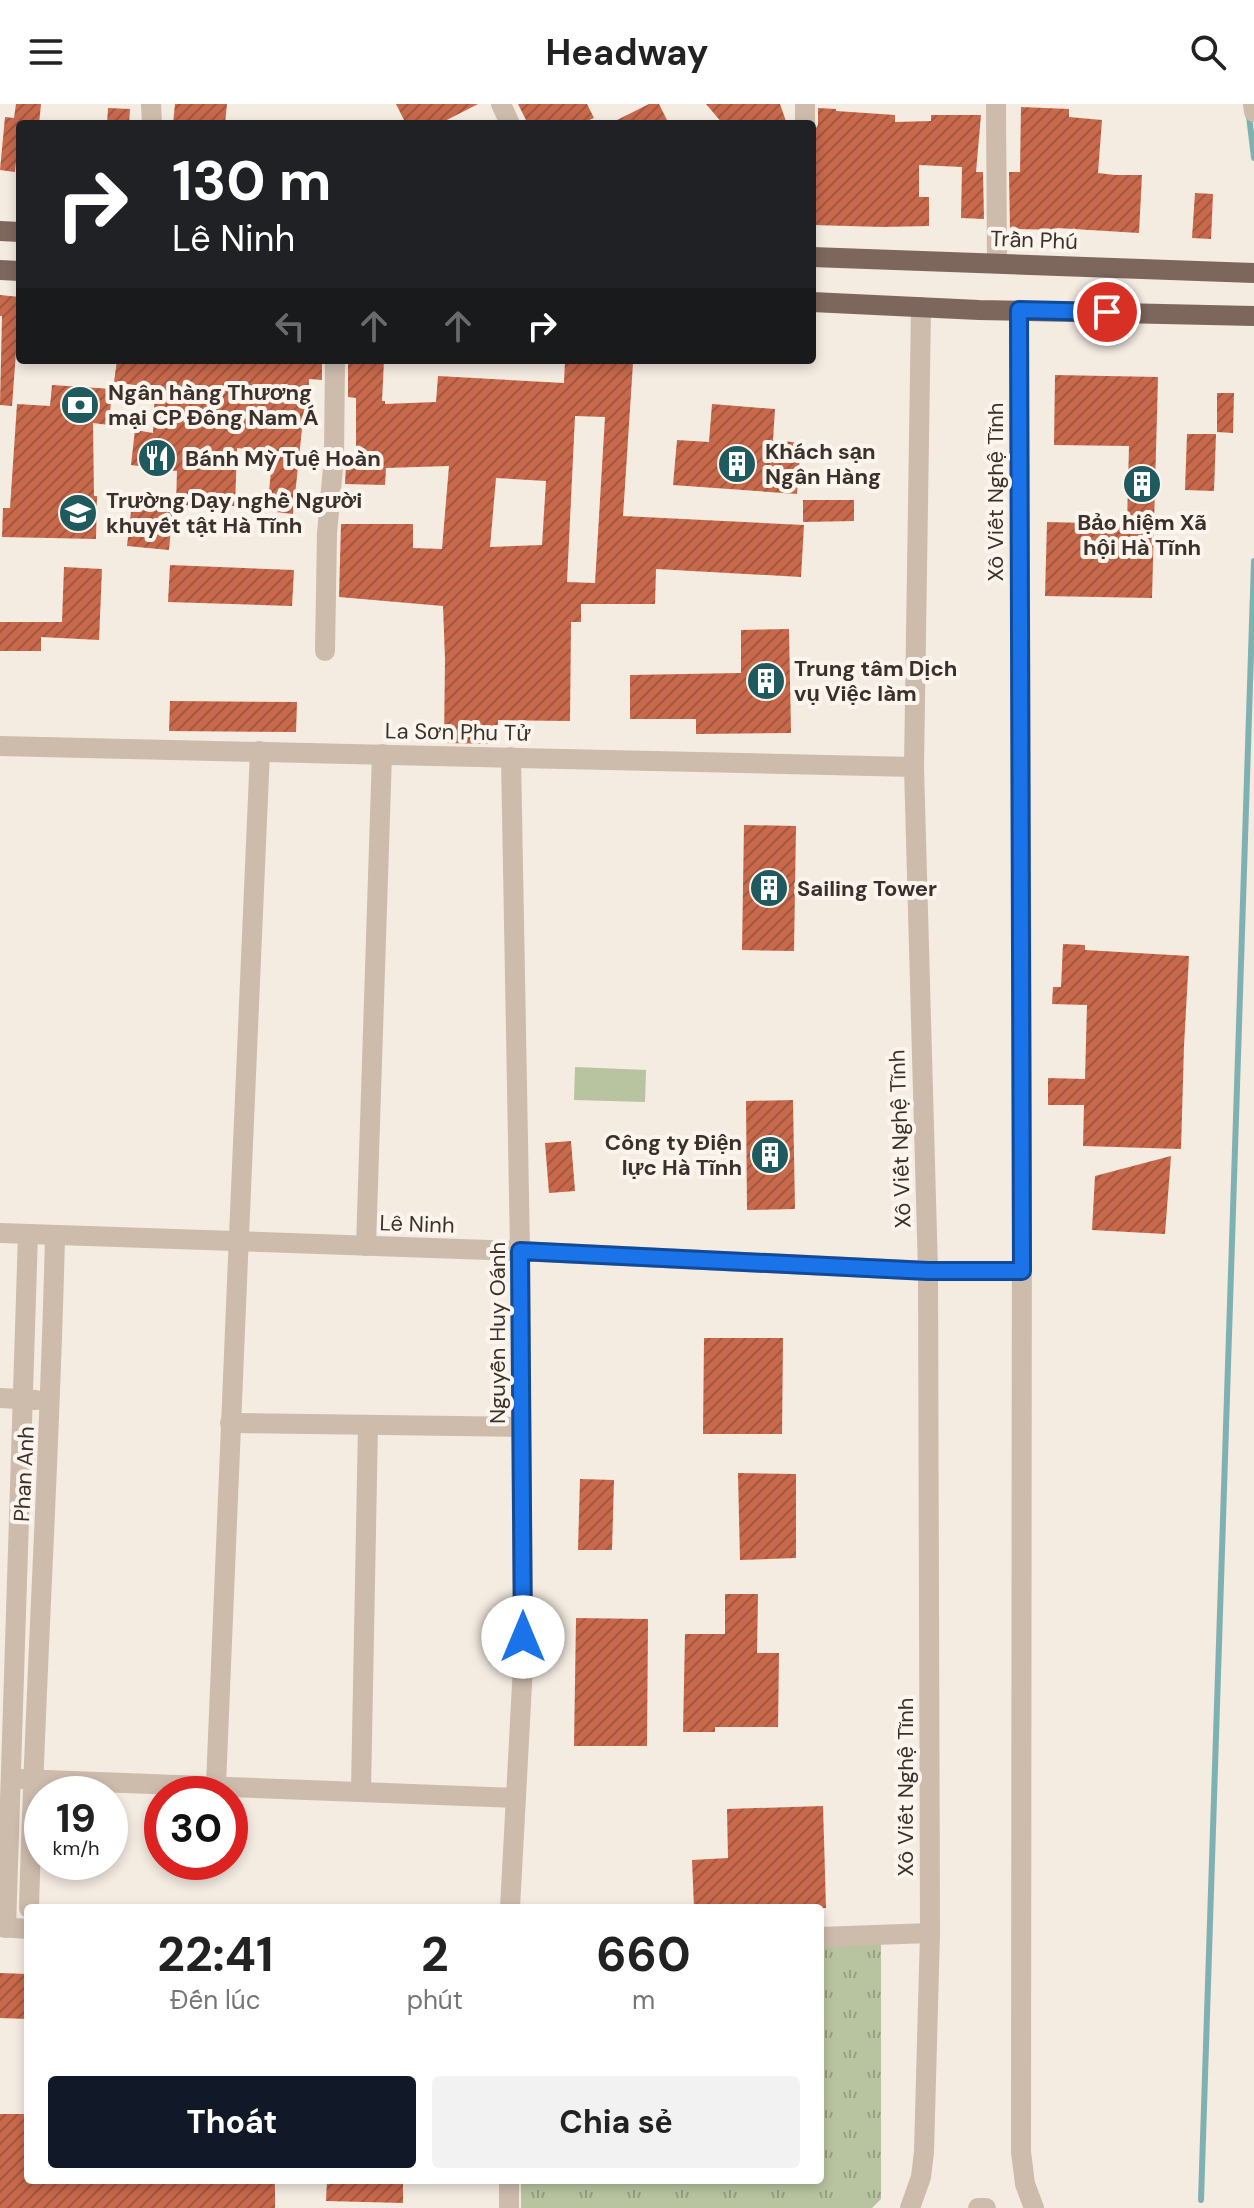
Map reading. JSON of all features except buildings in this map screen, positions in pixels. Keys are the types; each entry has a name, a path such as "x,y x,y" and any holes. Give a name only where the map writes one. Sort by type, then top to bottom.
{"main road":[{"name":"Trần Phú","path":"816,257 1254,273"},
{"path":"816,302 1254,316"}],"street":[{"path":"996,104 997,263"},
{"path":"1253,104 1254,112"},
{"name":"Xô Viết Nghệ Tĩnh","path":"910,2208 921,2177 924,2152 930,1933 928,1271 914,767 921,307"},
{"name":"Xô Viết Nghệ Tĩnh","path":"1019,310 1021,2152 1025,2184 1034,2208"},
{"path":"325,651 335,364"},
{"name":"La Sơn Phu Tử","path":"0,746 914,767"},
{"path":"216,1776 260,751"},
{"path":"366,1246 382,754"},
{"name":"Nguyễn Huy Oánh","path":"510,1904 523,1666 520,1251 511,757"},
{"name":"Lê Ninh","path":"0,1233 520,1251 928,1271 1022,1271"},
{"name":"Phan Anh","path":"3,1928 5,1778 28,1234"},
{"name":"Phan Anh","path":"32,1776 51,1401 55,1235"},
{"path":"0,1398 51,1401"},
{"path":"230,1423 521,1427"},
{"path":"361,1791 368,1425"},
{"path":"248,1786 516,1798"},
{"name":"Phan Anh","path":"29,1904 30,1880"},
{"path":"3,1928 24,1929"},
{"path":"824,1937 930,1933"},
{"path":"509,2184 509,2208"},
{"path":"978,2208 986,2208"}],"green space":[{"path":"575,1067 646,1070 645,1102 574,1100"},
{"path":"881,1944 881,2199 872,2208 521,2208 521,2184 824,2184 824,1945"}],"waterway":[{"path":"1249,116 1254,158"},
{"path":"1201,2200 1254,561"}],"place":[{"name":"Ngân hàng Thương mại CP Đông Nam Á","path":"80,405"},
{"name":"Bánh Mỳ Tuệ Hoàn","path":"157,458"},
{"name":"Khách sạn Ngân Hàng","path":"737,464"},
{"name":"Bảo hiệm Xã hội Hà Tĩnh","path":"1142,484"},
{"name":"Trường Dạy nghề Người khuyết tật Hà Tĩnh","path":"78,513"},
{"name":"Trung tâm Dịch vụ Việc làm","path":"766,681"},
{"name":"Sailing Tower","path":"769,888"},
{"name":"Công ty Điện lực Hà Tĩnh","path":"770,1155"}],"route":[{"path":"523,1637 520,1251 928,1271 1022,1271 1019,310 1107,312"}]}
